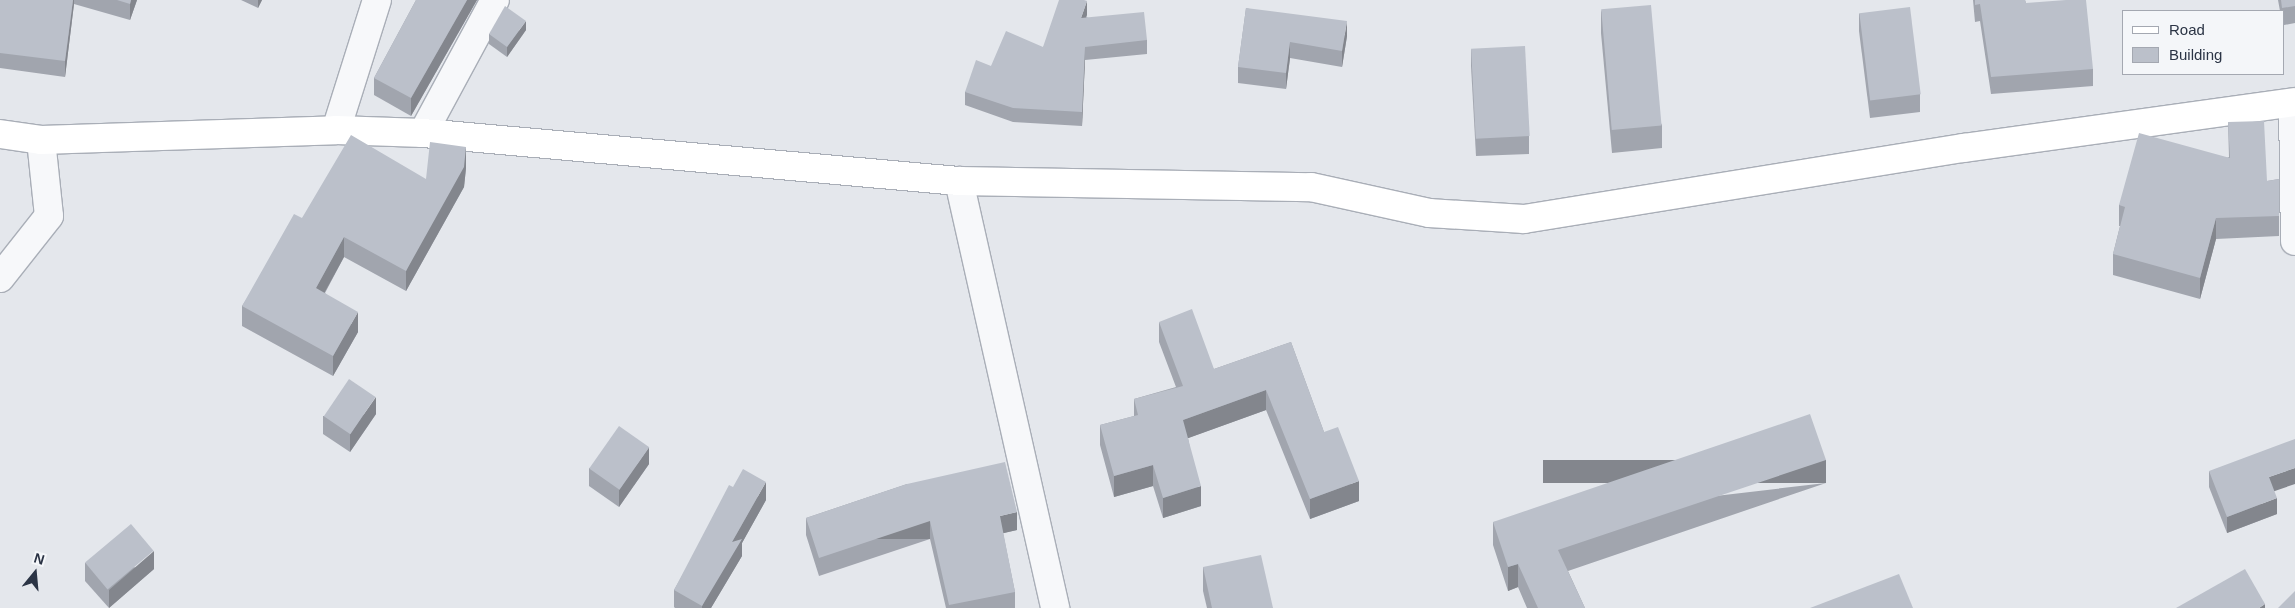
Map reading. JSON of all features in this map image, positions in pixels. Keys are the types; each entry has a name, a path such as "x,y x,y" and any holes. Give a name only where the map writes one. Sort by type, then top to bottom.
{"main road":[{"path":"0,134 40,140 336,130 423,133 959,181 1311,187 1429,213 1524,219 1964,148 2294,103"}],"street":[{"path":"336,130 378,0"},
{"path":"423,133 495,0"},
{"path":"2294,103 2295,241"},
{"path":"0,278 49,216 40,140"},
{"path":"959,181 1055,608"}],"building":[{"path":"0,0 73,0 65,61 0,53"},
{"path":"117,0 131,0 130,4"},
{"path":"416,0 467,0 411,98 374,78"},
{"path":"1059,0 1087,1 1081,18 1144,12 1147,40 1085,47 1082,112 1013,108 965,92 976,60 991,66 1006,31 1043,47"},
{"path":"1975,0 2025,0 2026,3 2086,0 2093,69 1991,77 1980,4 1975,5"},
{"path":"2281,0 2295,0 2295,6 2282,8"},
{"path":"1651,5 1662,126 1612,130 1601,9"},
{"path":"505,6 526,21 507,47 489,34"},
{"path":"1910,7 1921,94 1870,101 1859,13"},
{"path":"1246,8 1347,21 1342,51 1290,42 1286,73 1238,67"},
{"path":"1525,46 1530,136 1476,139 1471,49"},
{"path":"2264,121 2267,181 2279,179 2279,216 2216,218 2200,278 2113,254 2125,207 2119,205 2139,133 2230,158 2228,122"},
{"path":"351,135 426,179 430,142 466,147 464,167 406,271 344,237 316,288 358,312 333,356 242,306 294,214 302,218"},
{"path":"1192,309 1214,369 1291,342 1324,432 1338,427 1359,481 1310,499 1266,390 1183,420 1201,486 1163,498 1153,465 1114,476 1100,425 1138,415 1134,399 1183,386 1159,322"},
{"path":"349,379 376,397 350,434 324,416"},
{"path":"1810,414 1826,460 1558,550 1585,608 1538,608 1518,564 1508,567 1493,522"},
{"path":"619,426 649,447 619,490 589,469"},
{"path":"2295,439 2295,468 2269,477 2277,498 2227,517 2209,471"},
{"path":"1005,462 1017,512 1000,516 1015,592 949,605 930,521 819,558 806,518 907,484"},
{"path":"743,469 766,482 732,542 742,539 702,606 674,590 729,485 733,487"},
{"path":"131,524 153,551 108,589 85,563"},
{"path":"1261,555 1273,608 1212,608 1203,567"},
{"path":"2245,569 2265,604 2259,608 2176,608"},
{"path":"1899,574 1913,608 1810,608"},
{"path":"2295,591 2295,608 2278,608"}]}
